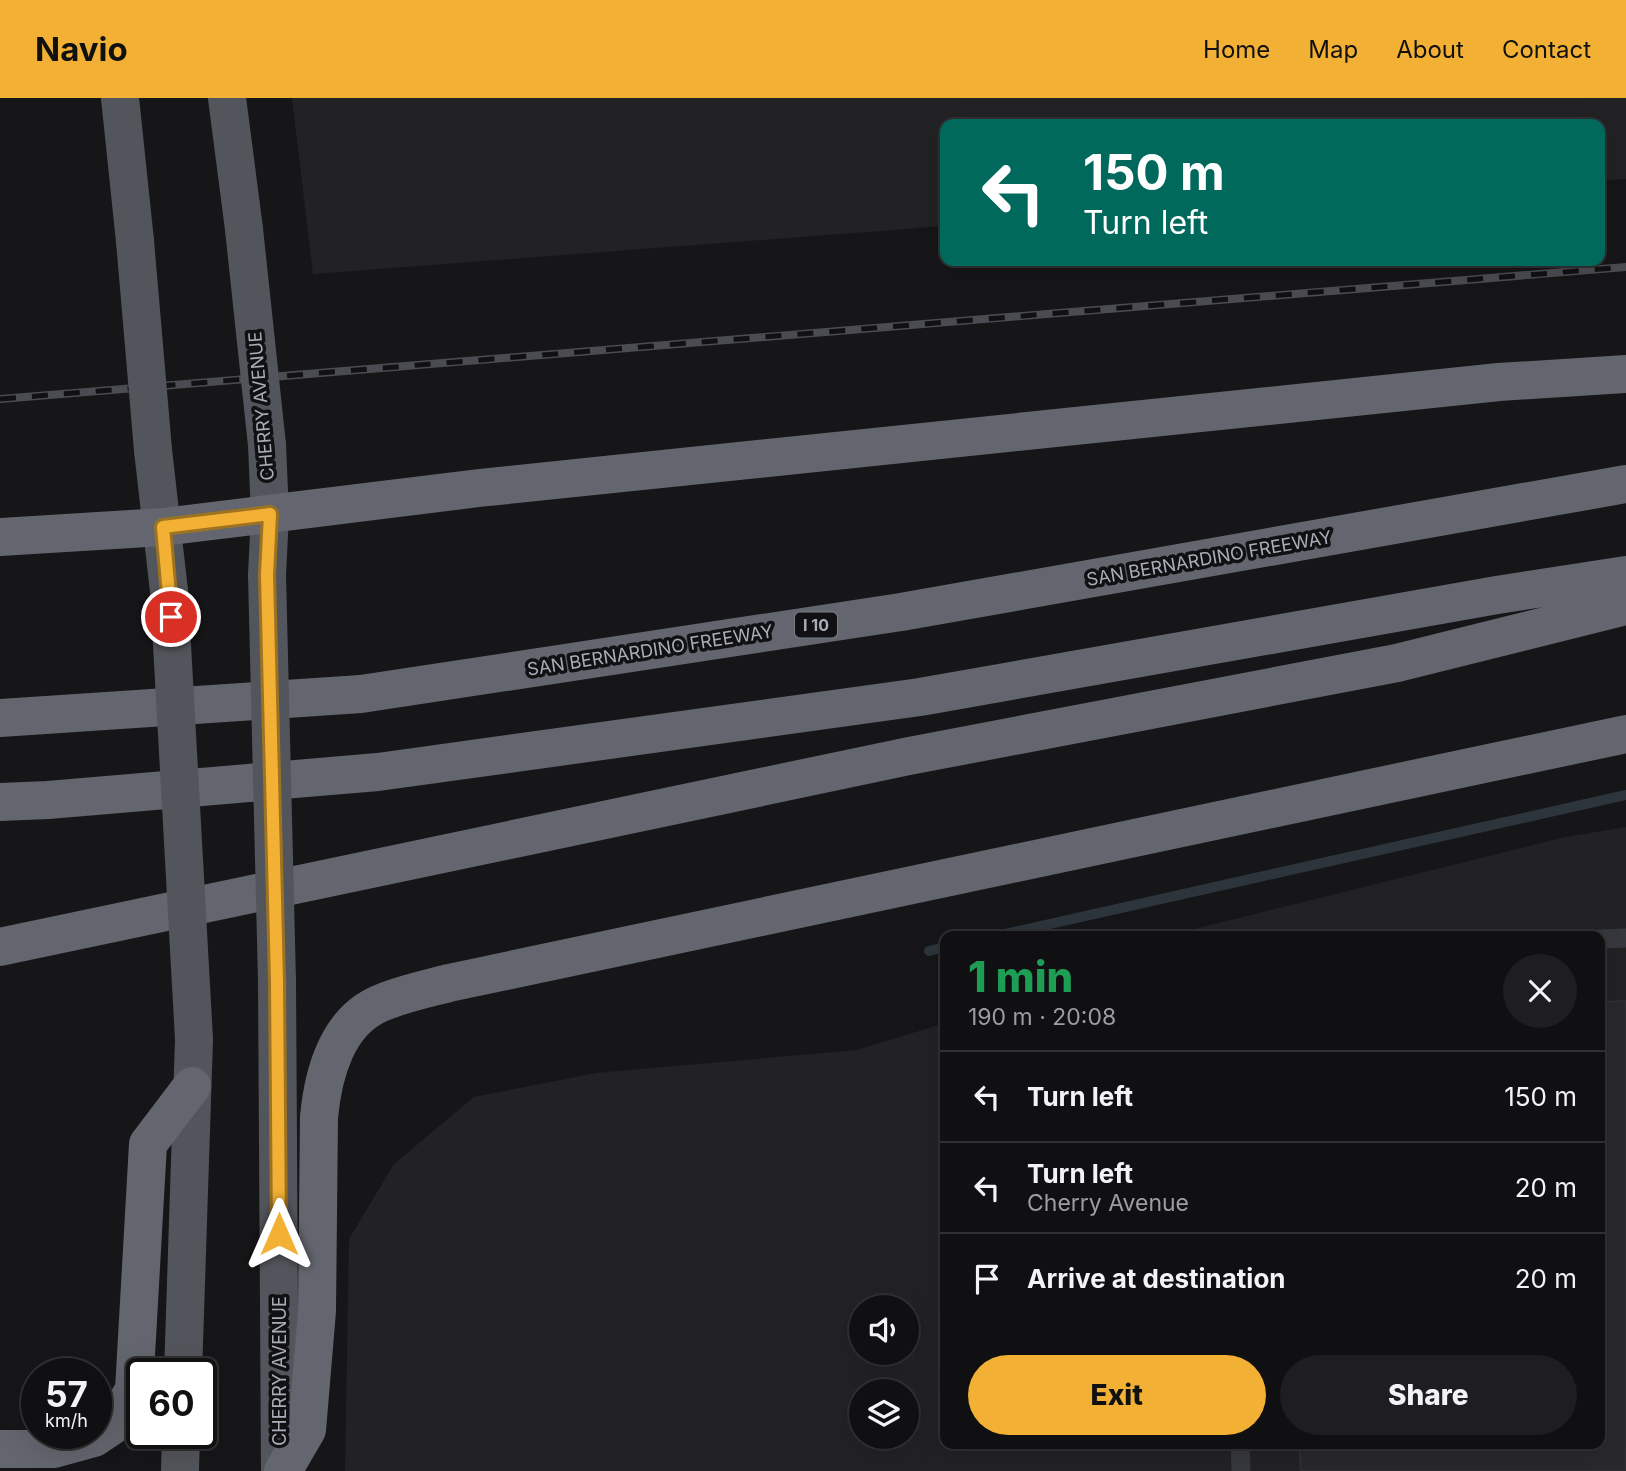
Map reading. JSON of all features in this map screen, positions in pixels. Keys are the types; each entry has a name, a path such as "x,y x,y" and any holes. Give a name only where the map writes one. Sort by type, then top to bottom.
{"highway":[{"path":"0,537 163,527 479,488 896,444 1499,382 1626,374"},
{"name":"SAN BERNARDINO FREEWAY","path":"0,719 361,694 901,612 1626,484"},
{"path":"0,802 378,772 893,700 1626,575"},
{"path":"0,947 909,756 1397,663 1626,606"},
{"path":"282,1471 307,1430 317,1311 322,1090 330,1059 345,1034 365,1012 379,1004 449,982 1626,734"},
{"path":"0,1449 54,1449 94,1438 112,1426 134,1390 148,1144 191,1086"}],"main road":[{"path":"120,98 169,591 194,1039 183,1358"},
{"name":"CHERRY AVENUE","path":"227,98 267,445 270,514 267,575 277,981 282,1471"},
{"path":"180,1471 181,1449"}],"lane":[{"path":"1605,939 1626,938"},
{"path":"1240,1449 1241,1471"}],"shaded area":[{"path":"292,98 1626,98 1626,179 1605,181 1605,119 940,119 940,226 313,274"},
{"path":"1626,827 1626,1471 345,1471 349,1239 394,1164 474,1097 596,1073 857,1050 940,1025 940,1449 1605,1449 1605,931 1189,931 1561,838"}],"building":[{"path":"1626,1001 1626,1471 1301,1471 1299,1449 1605,1449 1605,1002"}],"waterway":[{"path":"1018,931 1626,795"},
{"path":"929,951 940,948"}],"railway":[{"path":"0,399 1626,267"}],"route":[{"path":"171,617 163,527 270,514 267,575 277,981 279,1234"}]}
